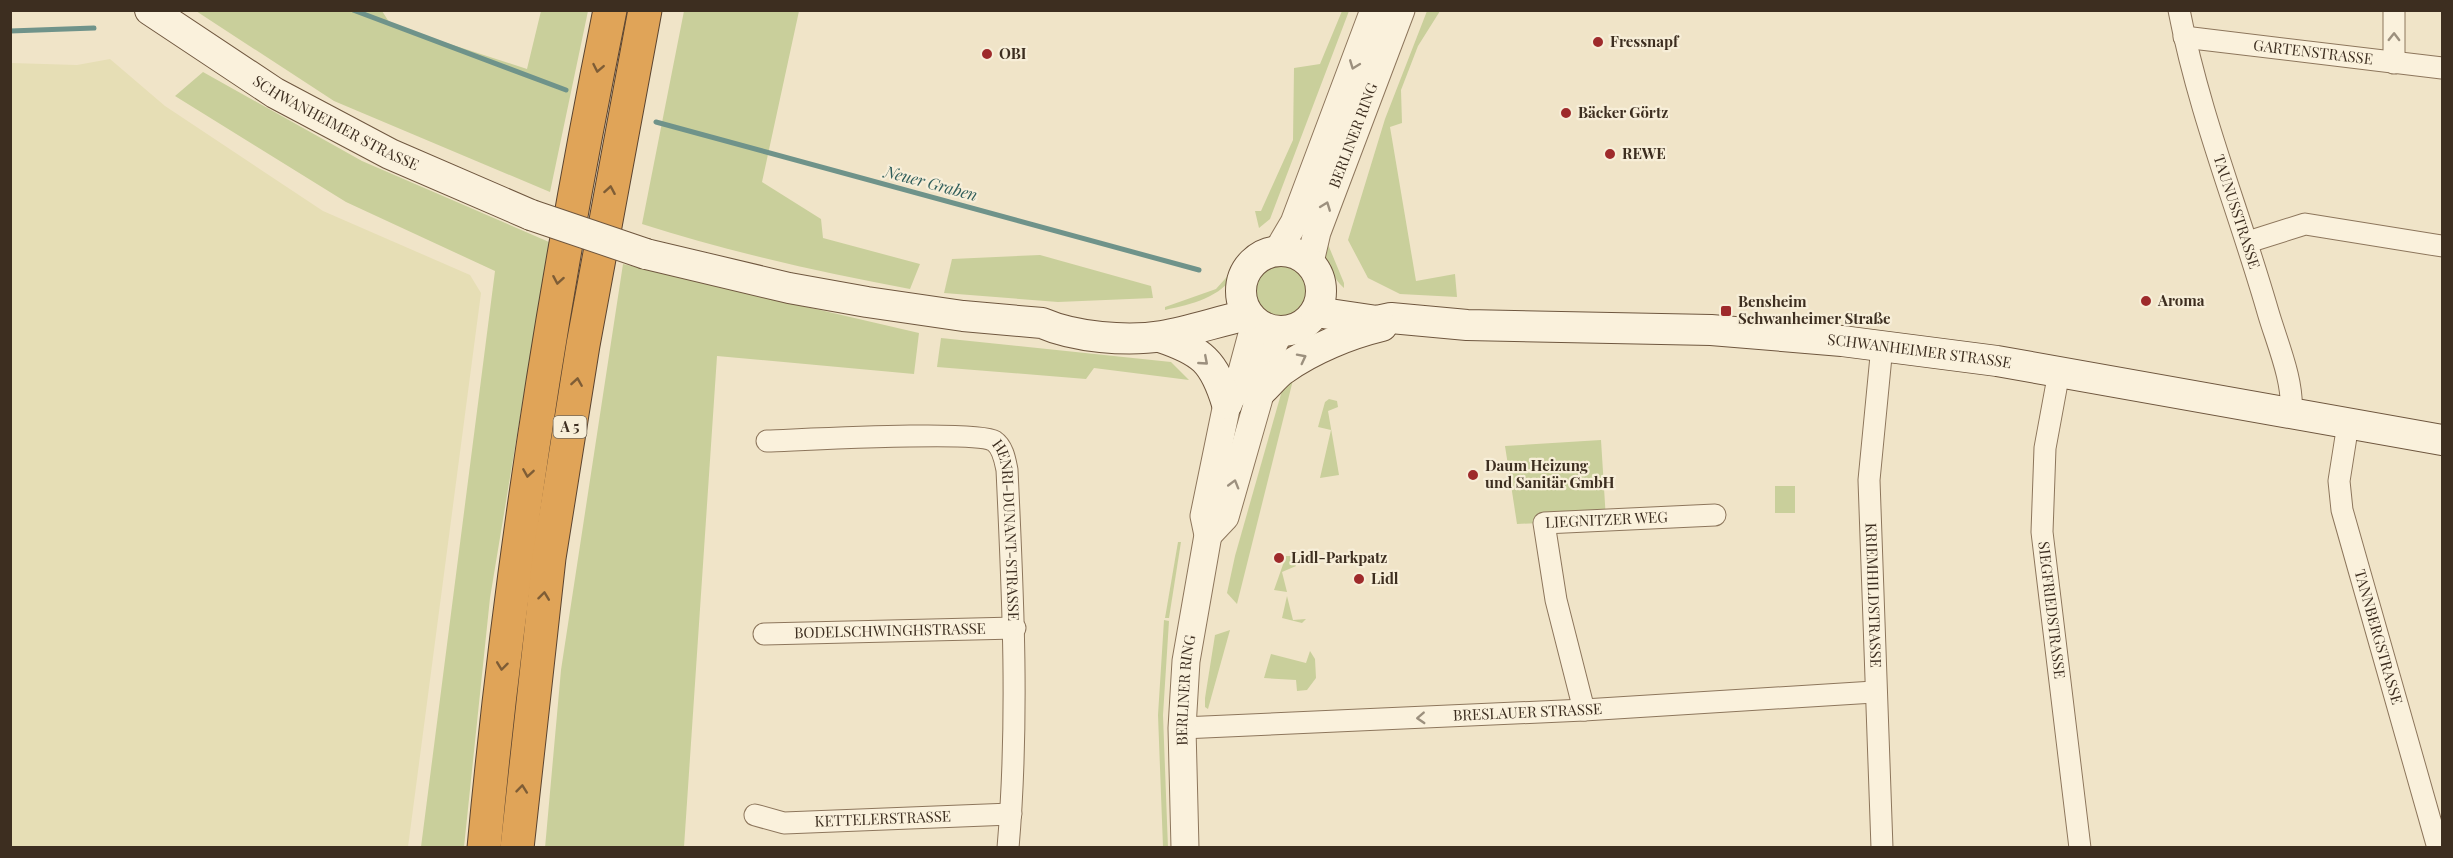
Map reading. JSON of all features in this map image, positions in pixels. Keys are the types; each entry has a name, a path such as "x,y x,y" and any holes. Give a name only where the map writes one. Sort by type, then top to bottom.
{"highway":[{"name":"A 5","path":"484,848 516,548 541,382 581,151 610,10"},
{"name":"A 5","path":"517,848 549,558 583,345 645,10"}],"main road":[{"name":"SCHWANHEIMER STRASSE","path":"150,10 275,93 390,154 531,215 646,254 789,288 963,316 1042,322"},
{"path":"1042,322 1065,316 1129,318 1165,316 1216,303 1294,329 1307,322 1316,286 1295,252 1278,250"},
{"name":"BERLINER RING","path":"1256,315 1243,276 1251,263 1263,254 1278,250"},
{"name":"SCHWANHEIMER STRASSE","path":"1316,286 1349,300 1379,309 1398,319 1467,325 1741,332 1882,346 2059,372 2442,440"},
{"path":"1042,322 1064,332 1116,337 1160,337 1256,315"},
{"path":"1261,391 1281,370 1297,360 1358,332 1398,319"},
{"path":"1160,337 1188,346 1216,371 1227,404"}],"street":[{"name":"BERLINER RING","path":"1278,250 1294,223 1374,10"},
{"name":"BERLINER RING","path":"1316,286 1317,232 1401,10"},
{"name":"TAUNUSSTRASSE","path":"2179,10 2184,37 2221,167 2248,242 2288,382 2291,414"},
{"path":"2394,10 2394,63"},
{"name":"GARTENSTRASSE","path":"2184,37 2442,68"},
{"path":"2248,242 2305,224 2442,246"},
{"name":"BERLINER RING","path":"1208,535 1225,517 1261,391 1268,356 1256,315"},
{"name":"BERLINER RING","path":"1185,848 1182,728 1186,661 1208,535 1204,516 1227,404 1237,390 1256,315"},
{"name":"KRIEMHILDSTRASSE","path":"1882,346 1869,480 1882,848"},
{"name":"SIEGFRIEDSTRASSE","path":"2059,372 2045,448 2042,532 2080,848"},
{"name":"TANNBERGSTRASSE","path":"2348,424 2339,481 2342,510 2438,848"},
{"name":"HENRI-DUNANT-STRASSE","path":"767,441 926,437 984,438 993,441 1001,449 1007,470 1015,628 1015,745 1008,848"},
{"name":"LIEGNITZER WEG","path":"1584,710 1556,600 1544,523 1715,515"},
{"name":"BODELSCHWINGHSTRASSE","path":"764,634 1015,628"},
{"name":"BRESLAUER STRASSE","path":"1182,728 1584,710 1875,692"},
{"name":"KETTELERSTRASSE","path":"755,815 784,823 1011,814"}],"shaded area":[{"path":"110,59 165,106 323,211 470,275 481,293 408,847 11,847 11,63 77,65"}],"green space":[{"path":"196,11 382,11 391,25 527,69 541,11 588,11 550,192 334,101"},
{"path":"684,11 799,11 762,182 821,219 823,238 920,264 910,289 775,261 642,224"},
{"path":"1342,11 1349,11 1270,219 1259,228 1255,211 1261,211 1293,140 1294,68 1320,64"},
{"path":"1427,11 1440,11 1418,46 1401,90 1402,123 1390,127 1416,281 1455,274 1457,297 1400,294 1368,278 1348,240 1385,119"},
{"path":"203,72 362,161 549,242 490,598 464,847 421,847 495,271 346,202 175,96"},
{"path":"1327,242 1344,288 1334,276 1323,253"},
{"path":"1040,255 1151,286 1153,298 1058,302 944,293 952,259"},
{"path":"1283,259 1294,261 1307,272 1312,288 1310,299 1299,312 1283,317 1272,315 1259,304 1254,288 1256,277 1267,264"},
{"path":"623,264 919,333 914,374 717,356 684,847 545,848 561,670"},
{"path":"1233,270 1236,272 1230,281 1214,294 1205,299 1165,310 1165,307 1216,289"},
{"path":"1335,321 1278,350 1304,331"},
{"path":"941,338 1171,362 1189,380 1094,368 1086,379 937,367"},
{"path":"1294,376 1237,604 1227,593 1235,556 1281,394 1286,380"},
{"path":"1329,399 1337,401 1338,407 1328,411 1339,475 1320,478 1331,430 1318,427 1325,402"},
{"path":"1601,440 1606,520 1517,524 1505,446"},
{"path":"1775,486 1795,486 1795,513 1775,513"},
{"path":"1178,542 1181,542 1169,618 1165,618"},
{"path":"1286,556 1292,556 1296,566 1282,572 1287,592 1274,590"},
{"path":"1287,596 1293,620 1306,619 1302,623 1282,618"},
{"path":"1164,620 1169,621 1163,715 1168,848 1163,847 1158,715"},
{"path":"1230,630 1208,709 1205,707 1205,698 1215,635"},
{"path":"1310,651 1315,659 1316,678 1307,690 1297,691 1296,680 1264,678 1271,654 1306,663"}],"waterway":[{"name":"Neuer Graben","path":"353,10 566,90"},
{"name":"Neuer Graben","path":"10,31 94,28"},
{"name":"Neuer Graben","path":"656,122 1199,270"}],"place":[{"name":"Fressnapf","path":"1598,42"},
{"name":"OBI","path":"987,54"},
{"name":"Bäcker Görtz","path":"1566,113"},
{"name":"REWE","path":"1610,154"},
{"name":"Aroma","path":"2146,301"},
{"name":"Bensheim Schwanheimer Straße","path":"1726,311"},
{"name":"Daum Heizung und Sanitär GmbH","path":"1473,475"},
{"name":"Lidl-Parkpatz","path":"1279,558"},
{"name":"Lidl","path":"1359,579"}]}
